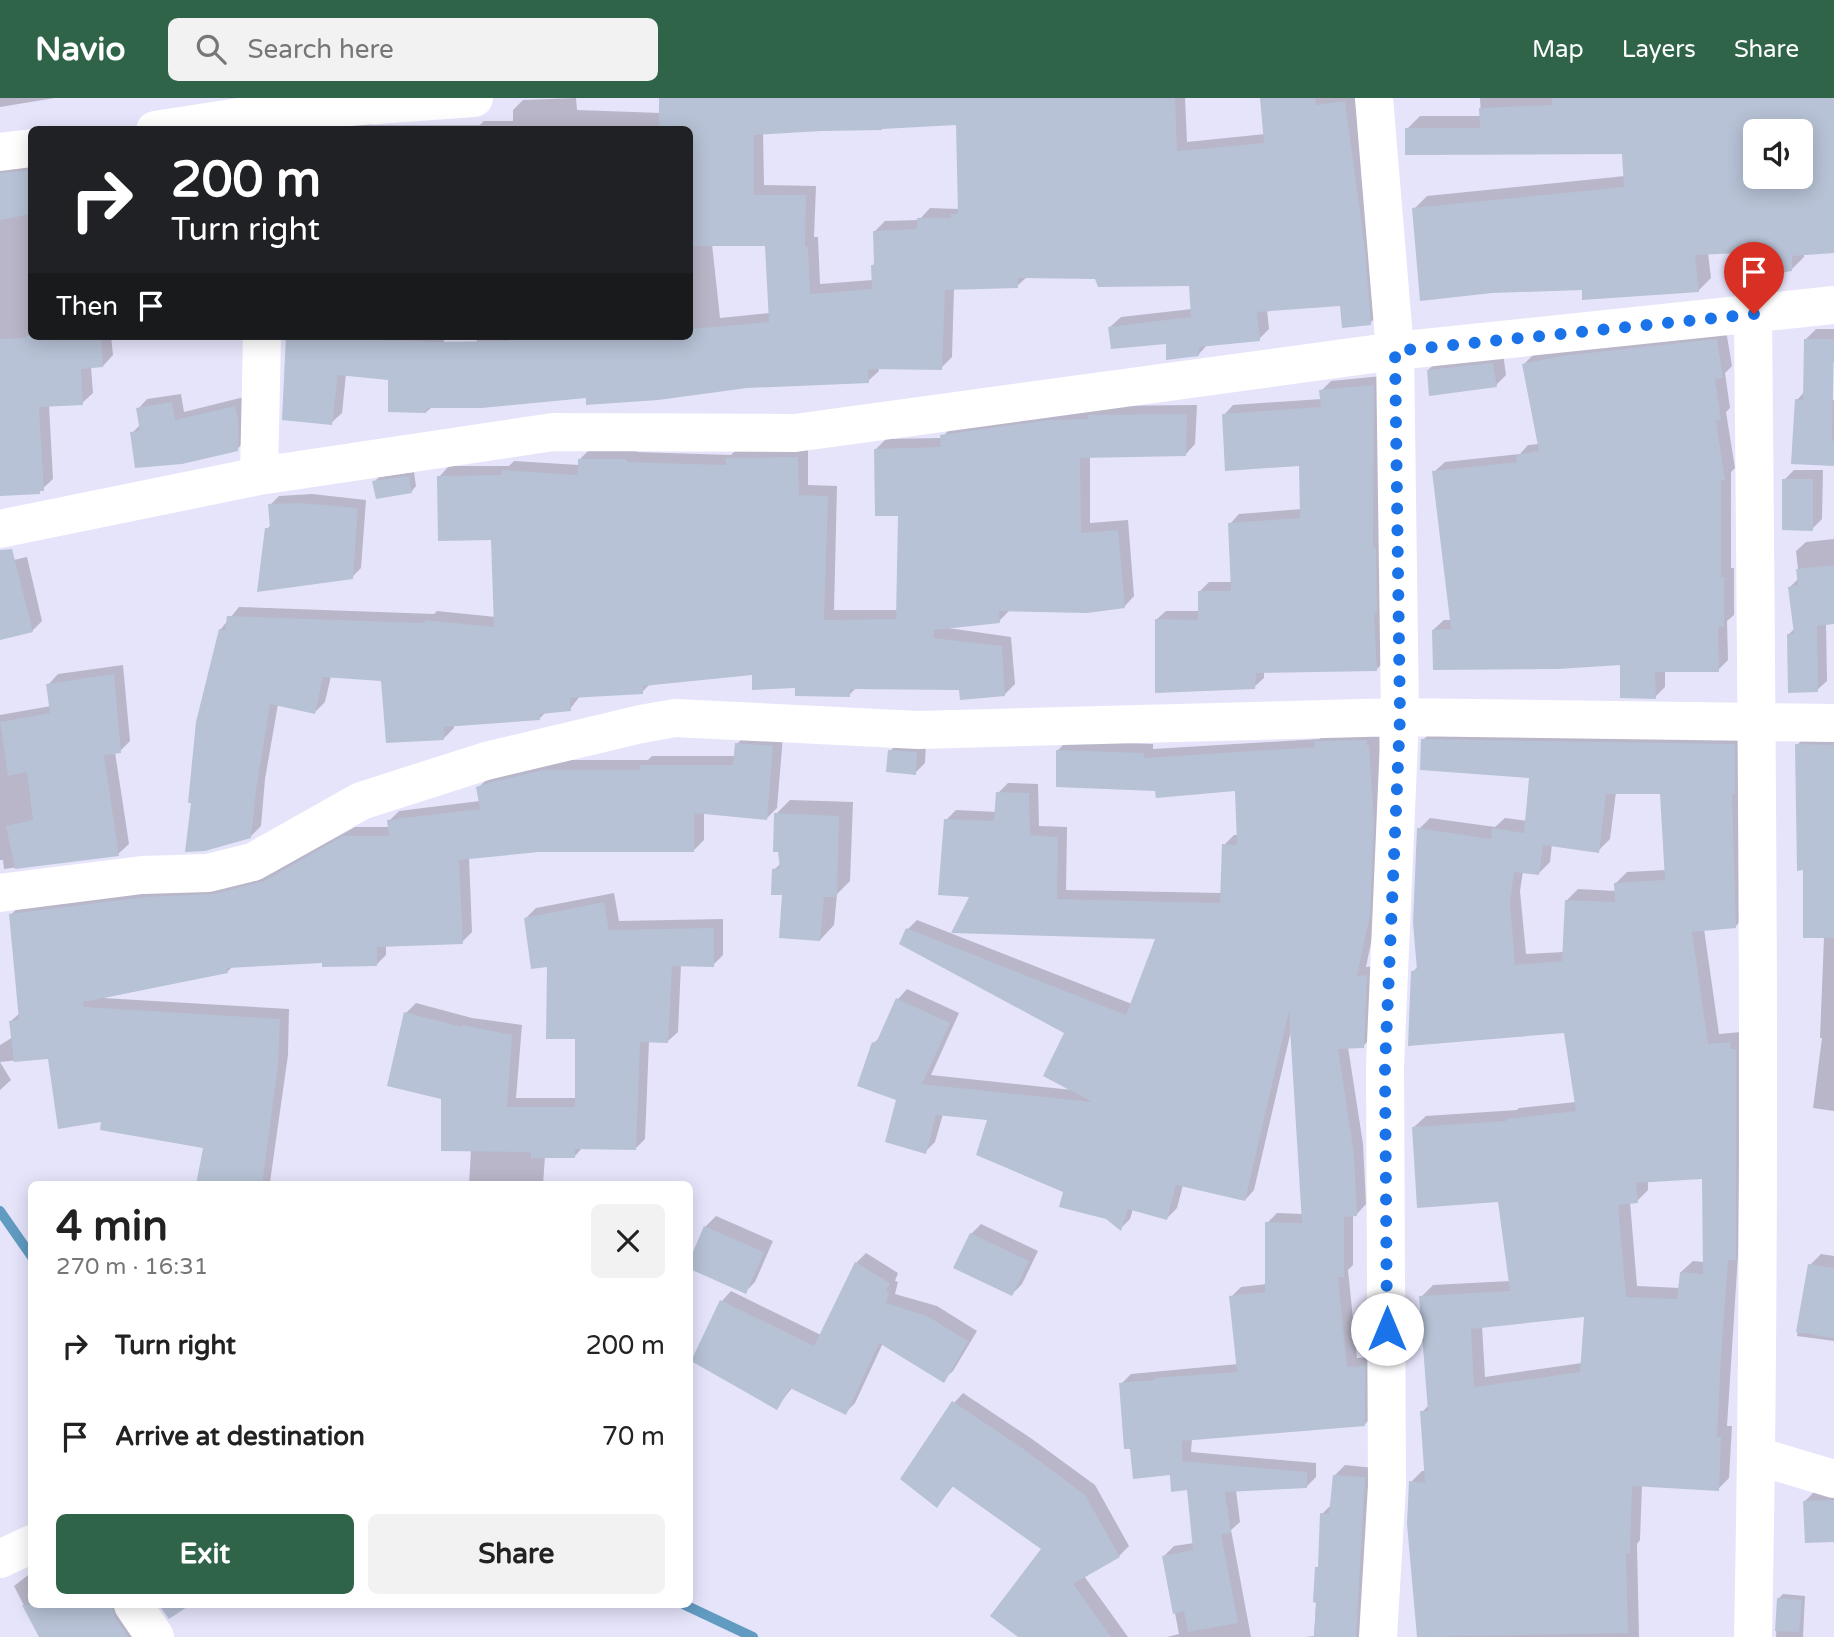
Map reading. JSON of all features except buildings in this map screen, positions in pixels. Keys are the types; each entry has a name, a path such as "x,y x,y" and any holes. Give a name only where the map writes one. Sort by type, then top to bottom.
{"street":[{"path":"182,126 265,114 474,98"},
{"path":"1374,98 1395,351 1400,717 1385,1066 1387,1486 1378,1637"},
{"path":"0,152 28,148"},
{"path":"0,529 260,476 554,432 796,433 1395,351 1834,305"},
{"path":"1753,1637 1757,1456 1754,314"},
{"path":"260,476 262,340"},
{"path":"0,893 142,875 208,873 253,862 361,801 486,761 641,723 675,718 918,730 1400,717 1834,723"},
{"path":"1757,1456 1834,1479"},
{"path":"0,1559 28,1546"},
{"path":"135,1608 155,1637"}],"waterway":[{"path":"0,1211 28,1251"},
{"path":"691,1608 753,1637"}],"route":[{"path":"1387,1329 1385,1066 1400,717 1395,351 1754,314"}]}
